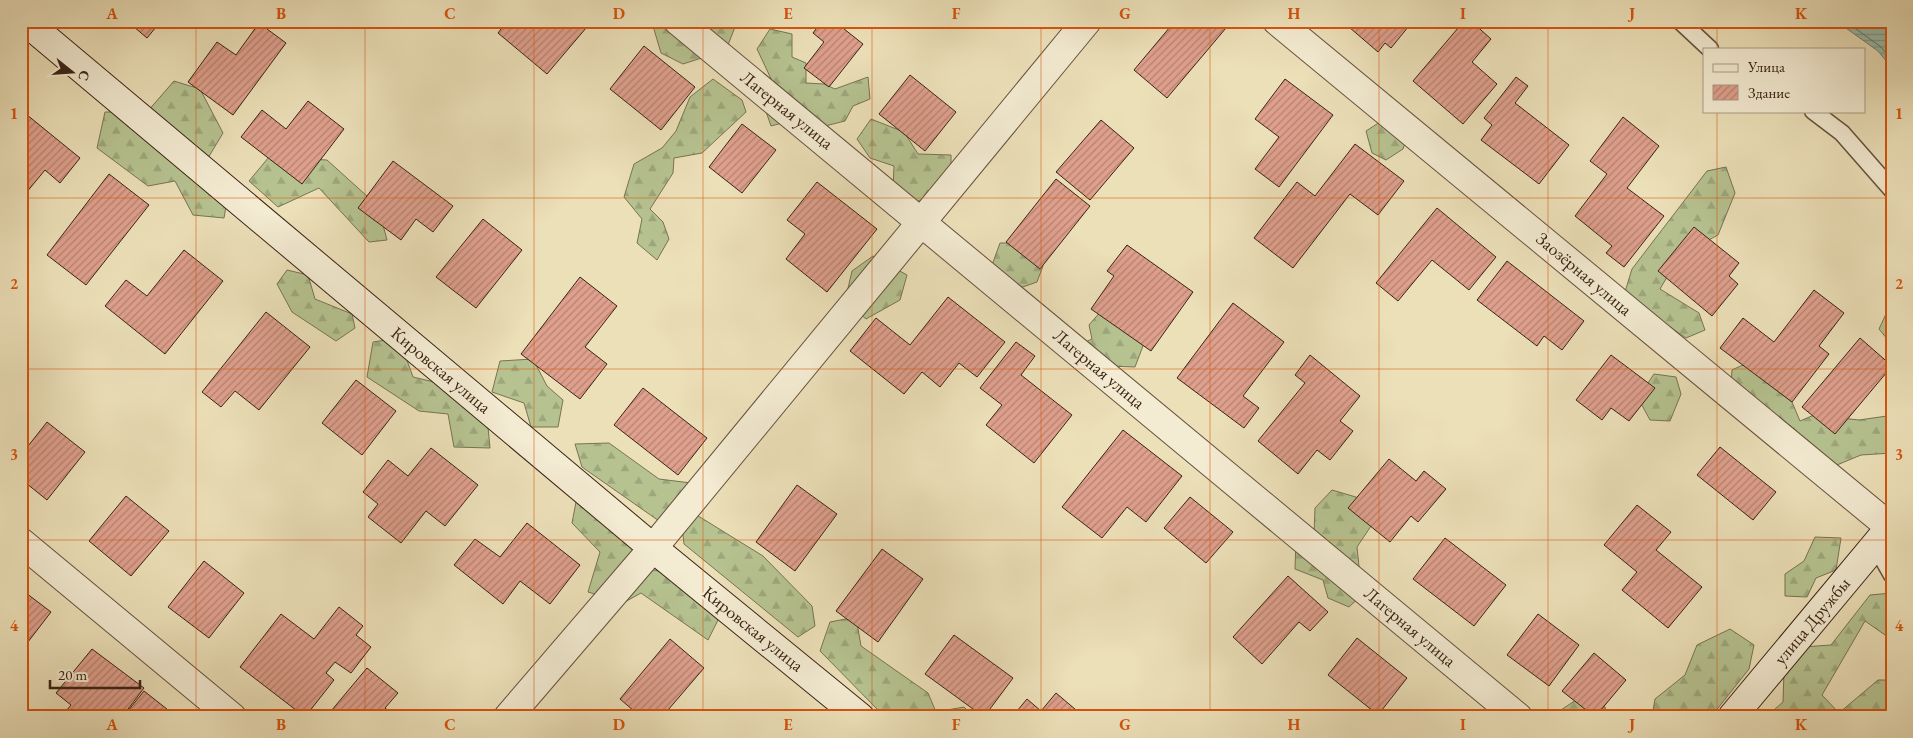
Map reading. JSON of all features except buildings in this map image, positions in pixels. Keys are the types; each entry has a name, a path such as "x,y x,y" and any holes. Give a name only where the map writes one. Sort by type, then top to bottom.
{"street":[{"name":"Кировская улица","path":"25,21 653,548 860,717"},
{"name":"Лагерная улица","path":"678,21 1518,717"},
{"path":"508,717 653,548 923,223 1087,21"},
{"name":"Заозёрная улица","path":"1277,21 1886,533"},
{"name":"улица Дружбы","path":"1732,717 1886,533"},
{"path":"21,542 232,717"}],"lane":[{"path":"1680,21 1709,48"},
{"path":"1814,112 1842,133 1892,190"},
{"path":"1886,533 1892,575"}],"green space":[{"path":"656,21 732,21 735,27 726,50 683,64 661,53 653,26"},
{"path":"770,29 792,34 792,57 806,63 806,83 824,84 835,89 868,77 870,99 853,106 845,121 821,127 804,117 771,126 763,103 773,83 757,49"},
{"path":"713,79 742,100 746,112 702,153 674,158 673,173 650,209 663,222 669,239 657,260 637,243 642,219 624,197 634,164 662,148 676,131 690,97"},
{"path":"174,81 200,89 223,133 205,163 227,200 224,218 193,215 175,181 148,186 97,148 105,112 147,112"},
{"path":"1394,113 1411,127 1403,149 1386,160 1372,153 1366,131"},
{"path":"871,119 904,132 918,154 951,155 951,183 912,205 893,190 894,166 870,158 857,139"},
{"path":"269,157 327,160 378,206 387,240 369,242 319,188 278,207 249,181"},
{"path":"1726,167 1735,193 1718,235 1680,255 1660,289 1699,313 1705,330 1686,338 1624,295 1632,269 1707,171"},
{"path":"1000,243 1025,243 1043,266 1037,282 1017,289 991,268"},
{"path":"873,256 907,275 900,300 866,319 845,301 852,271"},
{"path":"287,270 308,275 315,299 352,314 355,328 336,341 292,312 277,284"},
{"path":"1892,301 1892,345 1879,329"},
{"path":"1102,310 1146,338 1135,367 1108,366 1077,346 1092,339 1089,325"},
{"path":"399,338 413,377 455,387 487,417 490,448 454,447 448,414 419,411 367,377 373,342"},
{"path":"533,359 547,386 563,400 558,427 531,427 524,403 492,392 500,361"},
{"path":"1745,364 1792,402 1800,421 1814,415 1859,420 1887,416 1892,418 1892,453 1861,455 1832,467 1731,386 1732,370"},
{"path":"1654,374 1676,377 1681,394 1670,421 1650,420 1638,398"},
{"path":"609,443 659,479 691,483 695,514 763,556 812,606 815,626 798,637 684,544 682,527 659,521 582,467 575,444"},
{"path":"1332,490 1366,500 1373,523 1357,547 1362,595 1349,607 1328,598 1323,580 1295,569 1296,538 1314,534 1315,508"},
{"path":"576,502 600,504 648,568 698,583 718,620 708,640 641,593 623,603 588,592 600,552 572,523"},
{"path":"1815,537 1841,538 1836,570 1816,578 1807,597 1785,596 1785,574 1804,561"},
{"path":"1892,593 1892,634 1888,637 1865,621 1822,695 1839,713 1878,680 1892,680 1892,717 1766,717 1783,702 1784,671 1803,647 1831,645 1870,595"},
{"path":"856,617 861,646 928,693 936,712 964,707 974,717 874,717 878,710 820,651 830,622"},
{"path":"1730,629 1754,645 1749,669 1714,713 1706,717 1652,717 1655,699 1685,675 1697,645"},
{"path":"1585,694 1605,707 1608,717 1559,717 1561,710"}],"water":[{"path":"1836,21 1892,21 1892,68 1878,51"}]}
